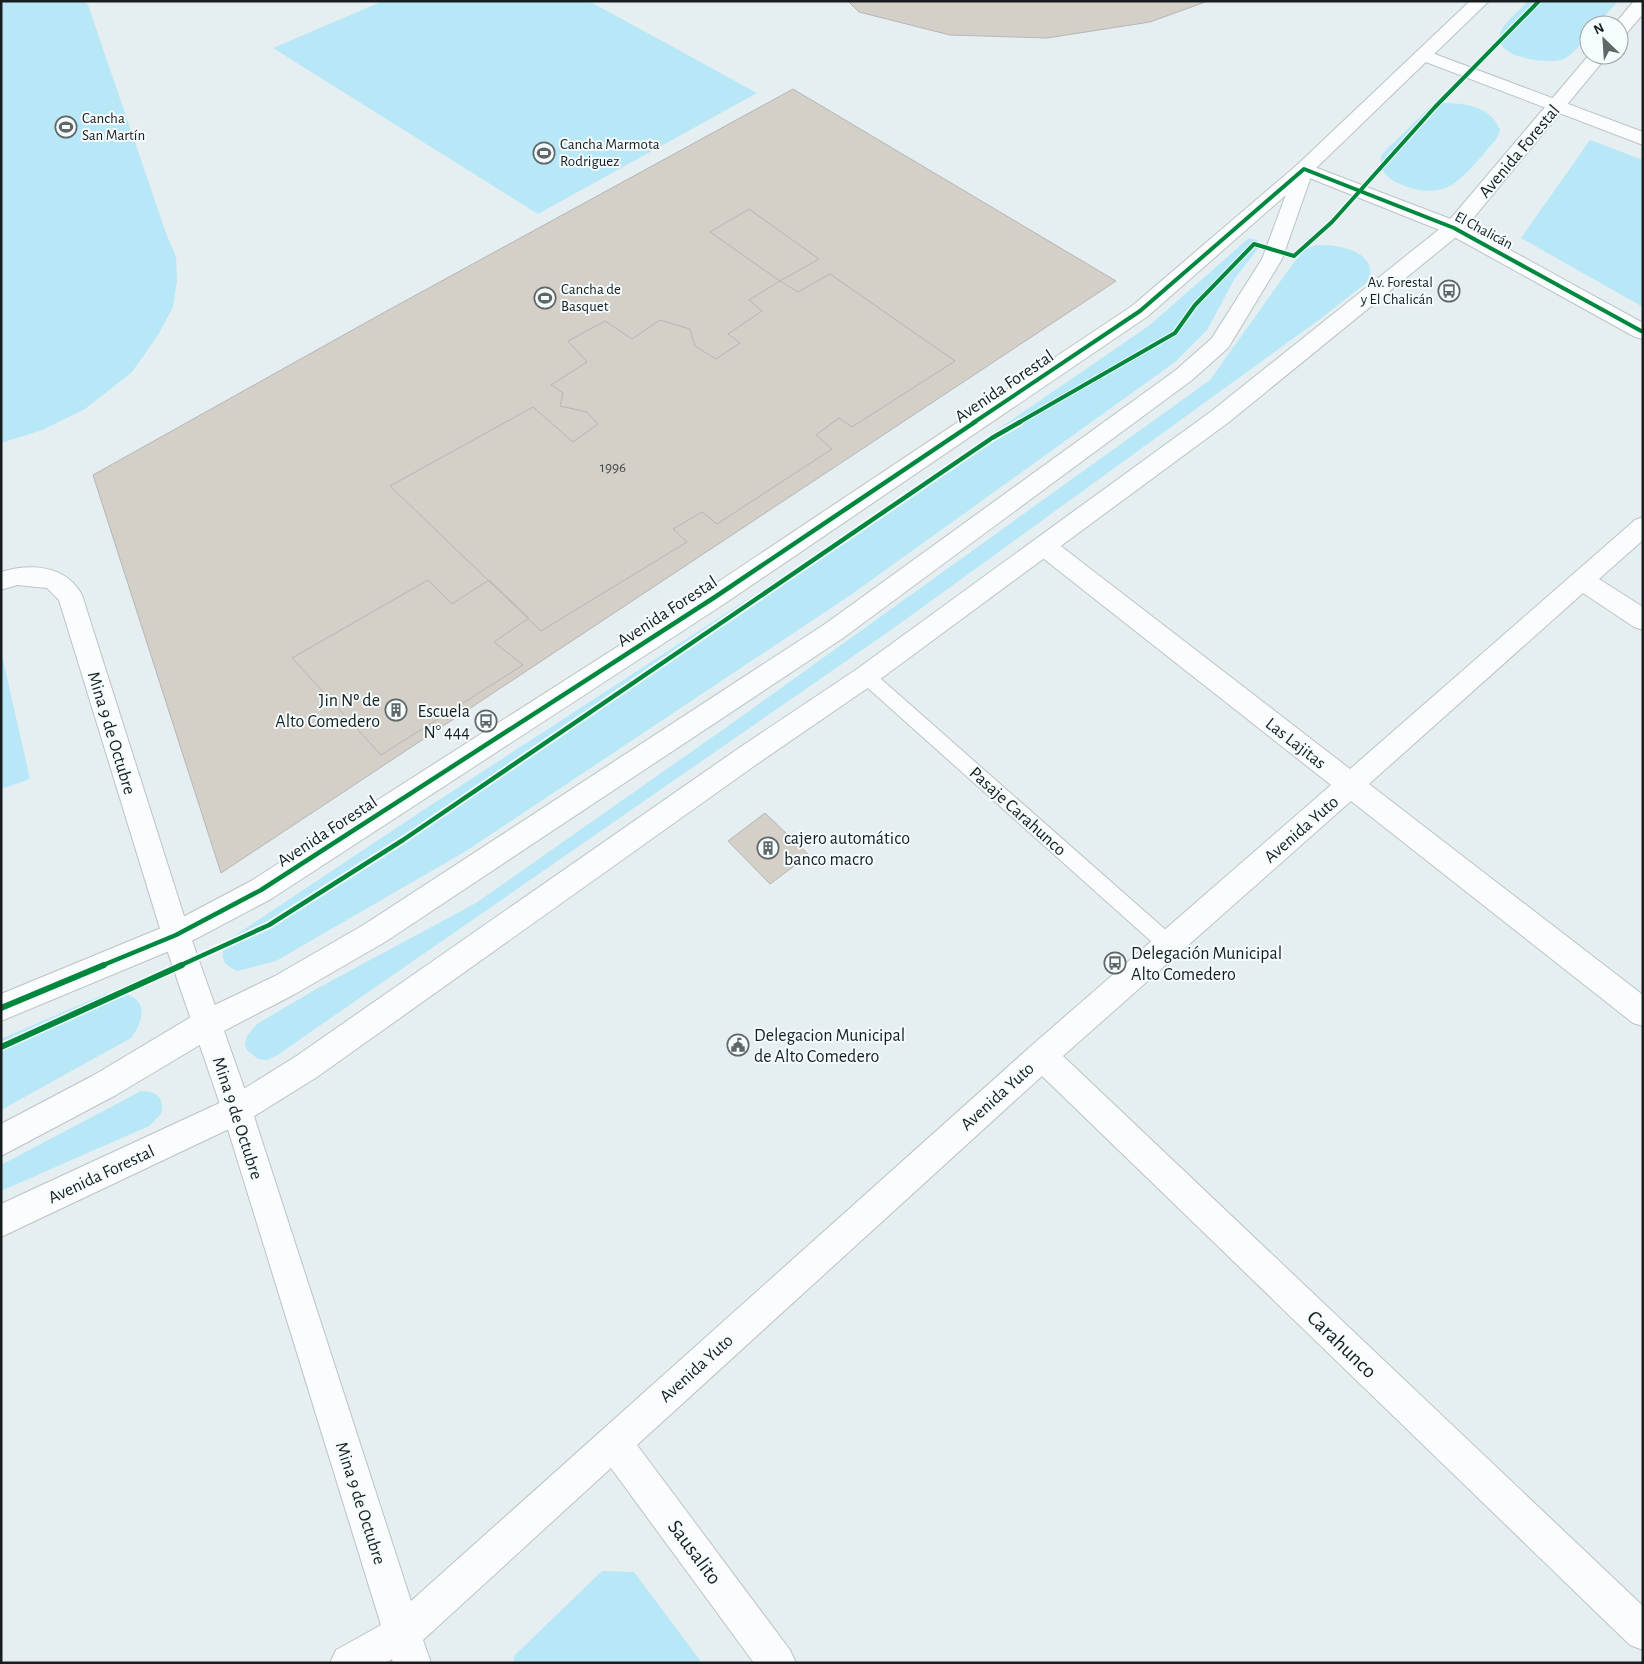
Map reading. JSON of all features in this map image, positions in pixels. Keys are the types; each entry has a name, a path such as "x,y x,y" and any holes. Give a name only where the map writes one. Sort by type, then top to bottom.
{"street":[{"name":"Avenida Forestal","path":"1,1008 176,935 261,890 640,645 1140,311 1304,169 1480,1"},
{"path":"1629,19 1643,2"},
{"path":"1424,55 1643,139"},
{"name":"Avenida Forestal","path":"1,1220 237,1110 306,1066 748,756 866,676 1221,416 1454,228 1591,65"},
{"name":"Avenida Forestal","path":"1,1141 105,1085 207,1024 285,986 375,933 834,631 1184,375 1220,343 1272,259 1304,169"},
{"name":"El Chalicán","path":"1304,169 1454,228 1643,332"},
{"name":"Avenida Yuto","path":"349,1663 402,1633 1042,1056 1643,526"},
{"name":"Las Lajitas","path":"1044,546 1643,1013"},
{"name":"Mina 9 de Octubre","path":"1,581 17,576 53,579 70,595 176,935 237,1110 412,1663"},
{"path":"1581,580 1643,620"},
{"name":"Carahunco","path":"1042,1056 1643,1632"},
{"name":"Sausalito","path":"613,1442 777,1663"}],"lane":[{"name":"Pasaje Carahunco","path":"866,676 1169,946"}],"shaded area":[{"name":"Cancha San Martín","path":"1,1 84,1 88,5 166,233 176,257 177,280 173,307 158,335 132,372 85,409 42,430 1,443"},
{"name":"Cancha Marmota Rodriguez","path":"383,1 589,1 757,93 538,214 273,48"},
{"path":"1528,1 1618,1 1606,15 1579,15 1579,47 1564,59 1557,61 1524,58 1505,49 1500,42 1500,34 1512,17"},
{"path":"1442,103 1468,105 1484,111 1496,122 1500,130 1497,138 1467,172 1448,187 1434,191 1419,190 1392,180 1382,168 1380,161 1382,154 1430,107"},
{"path":"1590,140 1643,160 1643,307 1521,238"},
{"path":"1249,238 1257,240 1260,246 1235,278 1207,330 1175,362 852,594 466,851 276,961 238,971 225,963 223,950 228,940 425,809 803,563 1150,325"},
{"path":"1316,245 1344,248 1361,255 1367,262 1370,270 1370,280 1320,319 891,630 276,1056 267,1060 258,1059 247,1050 245,1044 247,1036 257,1024 318,988 476,903 731,724 1210,380 1297,258 1304,250"},
{"path":"1,651 30,779 1,789"},
{"path":"118,992 135,998 141,1009 140,1023 131,1038 1,1110 1,1039 105,994"},
{"path":"141,1091 155,1094 162,1104 161,1114 149,1126 1,1191 1,1165"},
{"path":"602,1571 634,1572 702,1663 513,1663 515,1655"}],"building":[{"path":"848,1 1208,1 1150,22 1047,38 950,35 859,12"},
{"path":"793,89 1116,281 221,873 93,475 383,313"},
{"path":"749,209 819,259 780,281 710,232"},
{"path":"830,274 955,361 852,427 839,418 816,435 832,449 717,524 702,512 673,529 687,542 541,631 390,486 533,407 573,442 598,424 587,412 560,406 563,393 551,385 587,362 568,341 605,321 632,339 660,320 690,329 695,346 716,359 740,343 728,334 762,311 749,300 780,281 798,292"},
{"name":"Jin Nº de Alto Comedero","path":"428,580 452,604 489,580 529,618 494,642 523,665 381,755 292,658"},
{"name":"cajero automático banco macro","path":"765,813 809,855 770,884 728,841"}],"cycle path":[{"path":"1,1047 269,925 403,840 992,438 1175,333 1195,305 1254,244 1294,256 1332,222 1435,107 1539,1"},
{"path":"1,1008 176,935 261,890 715,597 1140,311 1304,169 1454,228 1643,332"}],"place":[{"name":"Cancha San Martín","path":"66,127"},
{"name":"Cancha Marmota Rodriguez","path":"544,153"},
{"name":"Av. Forestal y El Chalicán","path":"1449,291"},
{"name":"Cancha de Basquet","path":"545,298"},
{"name":"Jin Nº de Alto Comedero","path":"396,710"},
{"name":"Escuela N° 444","path":"486,721"},
{"name":"cajero automático banco macro","path":"768,848"},
{"name":"Delegación Municipal Alto Comedero","path":"1115,963"},
{"name":"Delegacion Municipal de Alto Comedero","path":"738,1045"}]}
